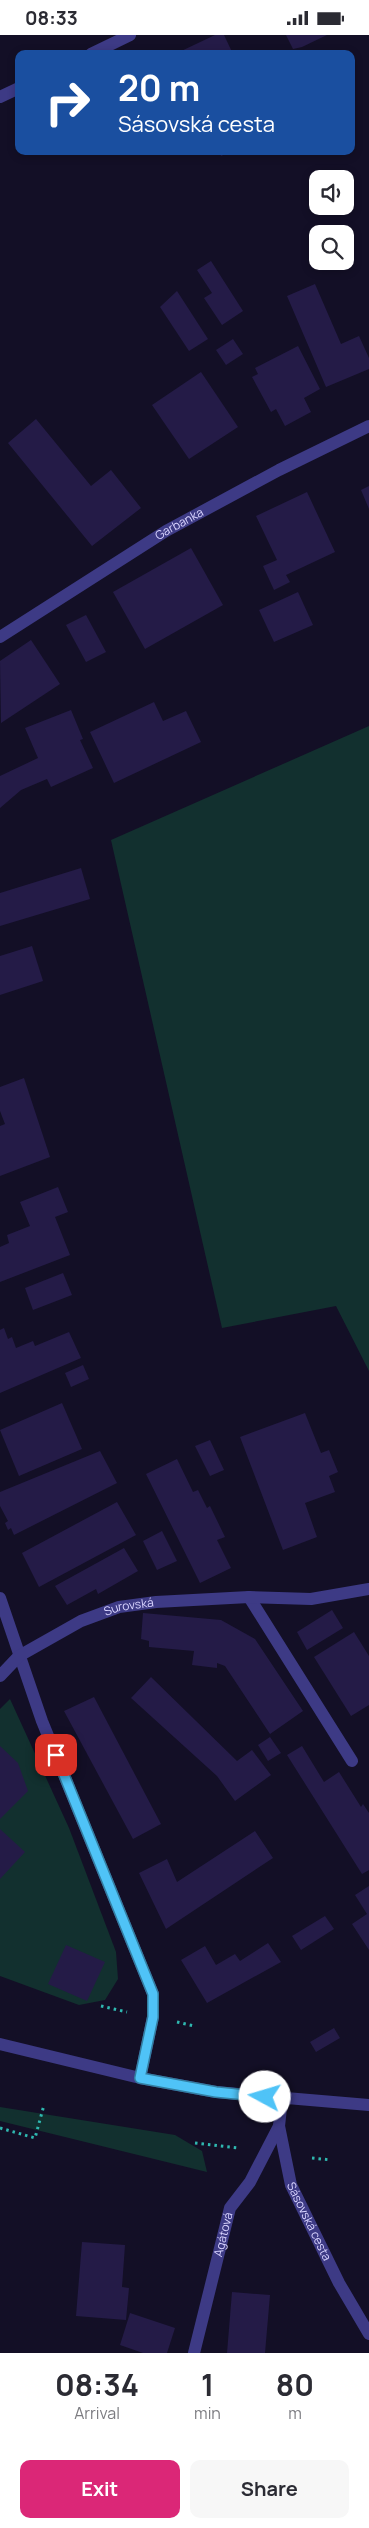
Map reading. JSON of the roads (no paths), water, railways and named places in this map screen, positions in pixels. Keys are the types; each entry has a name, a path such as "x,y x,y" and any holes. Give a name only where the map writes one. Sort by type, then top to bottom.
{"street":[{"path":"99,50 130,35"},
{"path":"0,97 15,90"},
{"name":"Garbanka","path":"0,637 166,531 279,470 369,426"},
{"name":"Surovská","path":"0,1676 19,1656 81,1621 119,1607 156,1602 250,1597 311,1599 369,1589"},
{"path":"250,1597 352,1761"},
{"path":"0,1599 42,1721 153,1994 153,2017 140,2078"},
{"path":"0,2044 140,2078 216,2092 369,2105"},
{"name":"Sásovská cesta","path":"282,2099 279,2126 292,2185 339,2283 369,2333"},
{"name":"Agátová","path":"194,2353 230,2208 250,2182 279,2126"}]}
